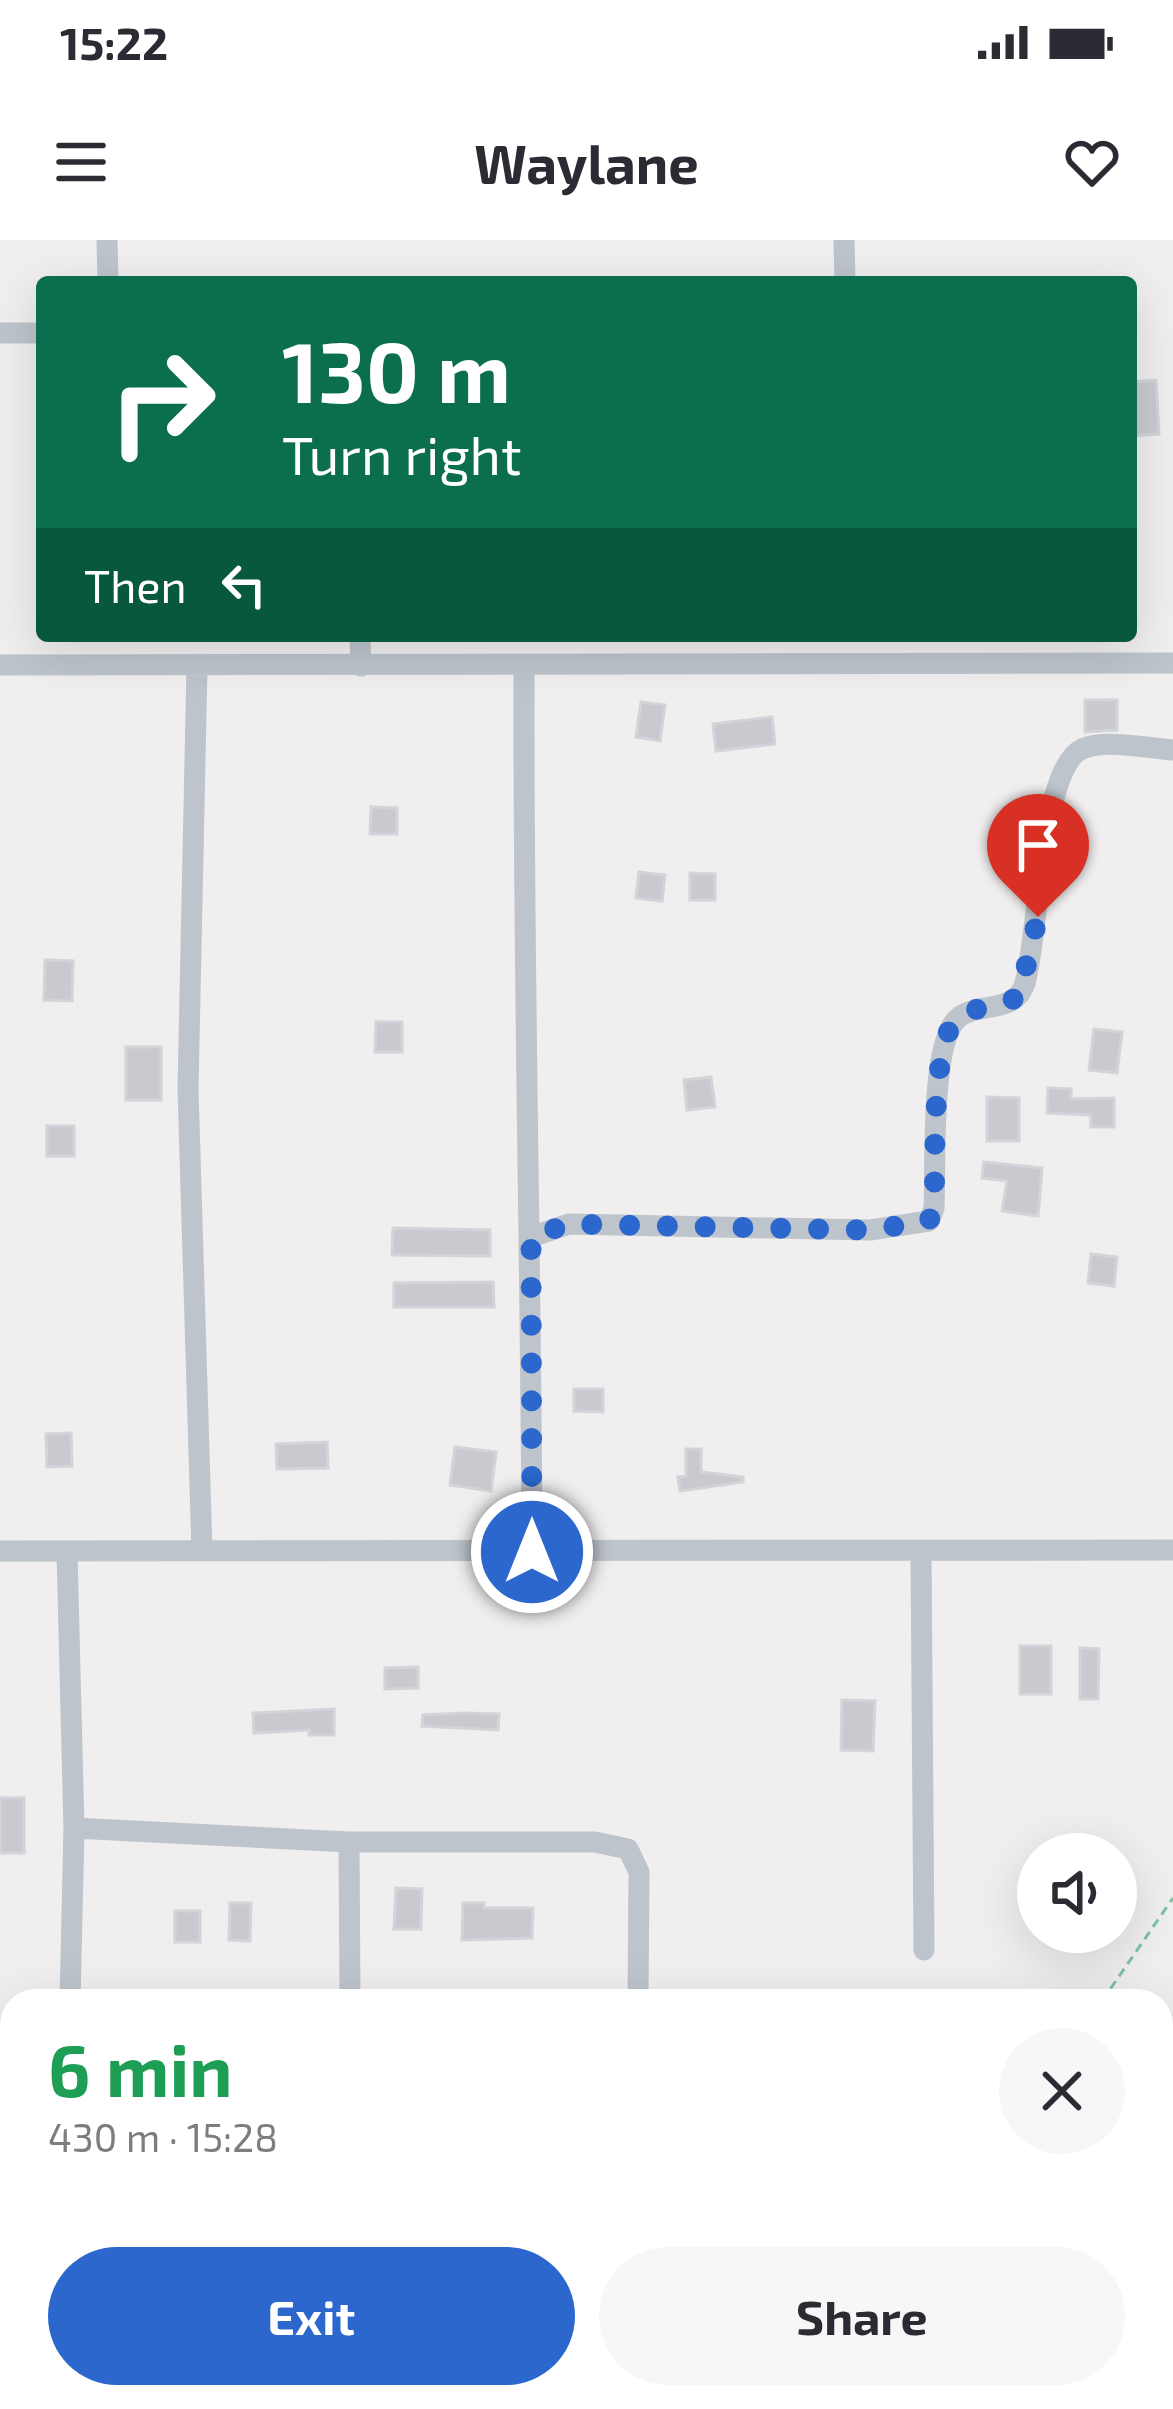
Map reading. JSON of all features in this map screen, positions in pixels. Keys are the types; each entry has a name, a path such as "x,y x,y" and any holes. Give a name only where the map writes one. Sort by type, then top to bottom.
{"street":[{"path":"107,240 108,276"},
{"path":"844,240 845,276"},
{"path":"0,334 36,333"},
{"path":"360,642 361,666"},
{"path":"0,665 1173,663"},
{"path":"197,666 188,1089 202,1551"},
{"path":"524,667 532,1552"},
{"path":"531,1237 568,1224 870,1230 929,1221 951,1024 960,1016 1009,1003 1024,988 1046,862 1048,806 1061,775 1080,750 1173,750"},
{"path":"0,1551 1173,1550"},
{"path":"921,1551 924,1950"},
{"path":"67,1552 74,1828 70,1989"},
{"path":"74,1828 349,1842 595,1842 628,1849 639,1872 638,1989"},
{"path":"349,1842 350,1989"}],"path":[{"path":"1110,1989 1173,1898"}],"building":[{"path":"1156,380 1159,434 1137,436 1137,382"},
{"path":"1085,700 1117,700 1117,730 1085,732"},
{"path":"641,702 665,705 660,741 636,737"},
{"path":"772,717 775,744 716,751 713,724"},
{"path":"1030,804 1032,829 1008,833 1004,808"},
{"path":"371,807 397,808 397,834 370,834"},
{"path":"639,872 665,875 662,901 636,898"},
{"path":"690,873 715,874 715,900 690,900"},
{"path":"45,960 73,961 72,1001 44,1000"},
{"path":"376,1022 402,1022 402,1052 375,1052"},
{"path":"1094,1029 1122,1032 1117,1073 1089,1070"},
{"path":"126,1047 161,1047 161,1100 126,1100"},
{"path":"711,1077 715,1107 687,1110 684,1080"},
{"path":"1048,1088 1071,1089 1071,1099 1114,1098 1114,1127 1091,1127 1091,1115 1047,1113"},
{"path":"987,1097 1019,1098 1019,1141 987,1141"},
{"path":"47,1126 74,1126 74,1156 47,1156"},
{"path":"984,1162 1042,1168 1038,1216 1002,1211 1007,1181 982,1178"},
{"path":"393,1228 490,1230 490,1256 392,1255"},
{"path":"1091,1254 1117,1257 1114,1286 1088,1283"},
{"path":"493,1282 494,1307 394,1307 394,1283"},
{"path":"574,1389 603,1389 603,1412 574,1411"},
{"path":"71,1433 72,1466 47,1467 46,1434"},
{"path":"327,1442 328,1468 277,1469 276,1444"},
{"path":"455,1447 496,1452 491,1491 450,1485"},
{"path":"686,1449 701,1449 701,1472 743,1477 743,1482 680,1491 678,1477 686,1476"},
{"path":"1020,1646 1051,1646 1051,1694 1020,1694"},
{"path":"1080,1648 1099,1649 1098,1699 1080,1699"},
{"path":"418,1667 418,1688 385,1689 385,1668"},
{"path":"842,1700 875,1701 873,1751 841,1750"},
{"path":"334,1709 334,1735 309,1735 309,1730 254,1733 253,1713"},
{"path":"499,1714 498,1730 422,1726 423,1715"},
{"path":"0,1798 24,1798 24,1853 0,1853"},
{"path":"396,1888 422,1889 421,1929 394,1929"},
{"path":"230,1903 251,1903 250,1941 229,1940"},
{"path":"463,1903 533,1908 532,1938 462,1940"},
{"path":"175,1911 200,1911 200,1942 175,1942"}],"route":[{"path":"532,1552 531,1237 568,1224 870,1230 929,1221 934,1208 941,1066 951,1024 960,1016 1019,996 1038,917"}]}
